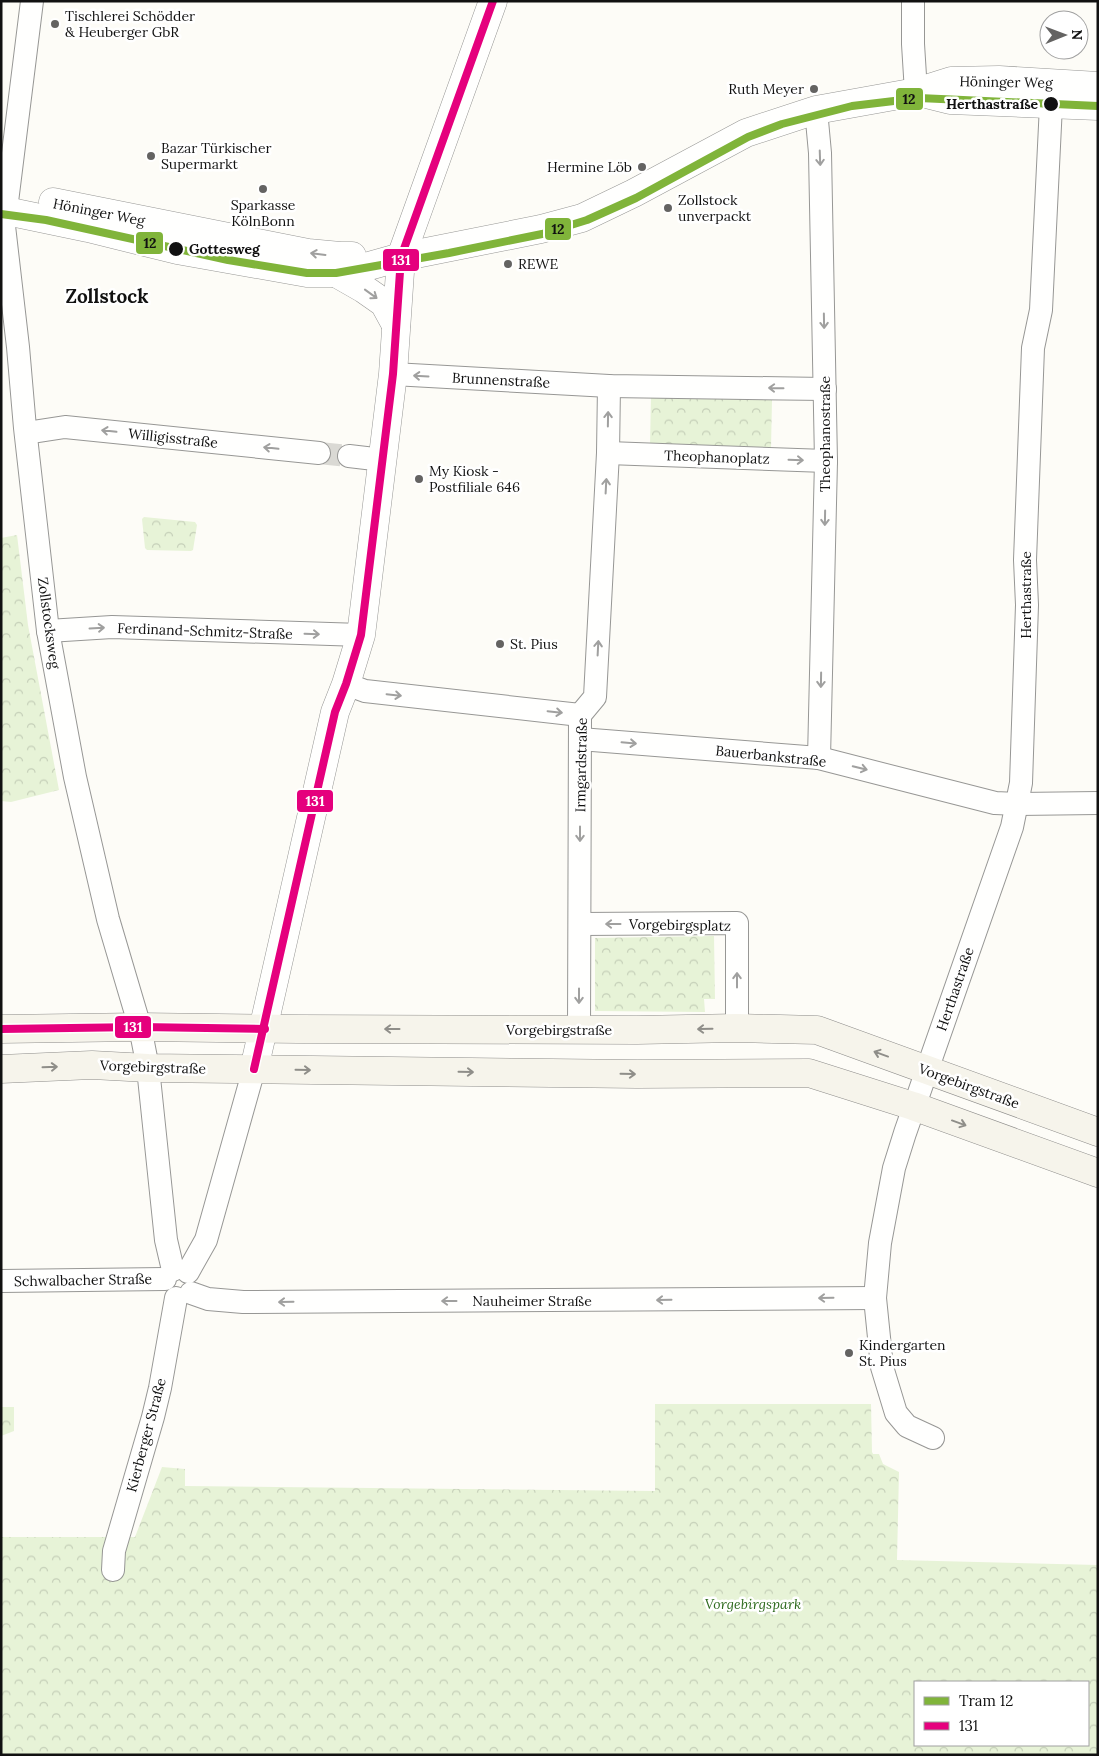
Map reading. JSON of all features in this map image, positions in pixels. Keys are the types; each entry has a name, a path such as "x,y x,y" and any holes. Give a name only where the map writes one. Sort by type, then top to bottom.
{"main road":[{"name":"Vorgebirgstraße","path":"1,1029 140,1027 579,1030 737,1028 817,1030 1098,1132"},
{"name":"Vorgebirgstraße","path":"1,1069 92,1065 148,1068 637,1074 809,1073 913,1106 1098,1173"}],"street":[{"name":"Zollstocksweg","path":"32,1 3,210 10,352 26,433 48,631 75,777 108,919 140,1027"},
{"path":"254,1069 265,1029 335,712 361,635 393,374 401,258 493,1"},
{"path":"913,1 916,92"},
{"name":"Höninger Weg","path":"3,210 88,228 177,250 307,273 336,273 541,229 582,218 634,193 746,133 816,110 916,92 951,81 1016,81 1098,86"},
{"name":"Höninger Weg","path":"916,92 950,100 1098,106"},
{"name":"Herthastraße","path":"933,1438 907,1426 896,1413 882,1367 875,1298 880,1244 894,1168 913,1106 1006,845 1018,804 1021,783 1027,605 1025,560 1033,348 1041,310 1051,105"},
{"name":"Theophanostraße","path":"816,110 820,153 826,461 819,758"},
{"name":"Höninger Weg","path":"3,210 48,201 308,252 340,256 401,258"},
{"path":"336,273 384,303 396,325"},
{"name":"Brunnenstraße","path":"393,374 609,386"},
{"path":"609,386 825,389"},
{"name":"Irmgardstraße","path":"579,1030 580,715 595,697 608,453 609,386"},
{"name":"Willigisstraße","path":"26,433 65,427 320,453"},
{"name":"Theophanoplatz","path":"608,453 826,461"},
{"path":"350,456 383,460"},
{"name":"Ferdinand-Schmitz-Straße","path":"48,631 112,627 361,635"},
{"path":"346,684 365,691 580,715"},
{"name":"Bauerbankstraße","path":"580,739 819,758 995,803 1098,804"},
{"name":"Vorgebirgsplatz","path":"580,924 737,923 737,1028"},
{"name":"Kierberger Straße","path":"140,1027 148,1068 166,1240 178,1282"},
{"name":"Kierberger Straße","path":"113,1570 114,1551 154,1417 178,1282 206,1240 254,1069"},
{"name":"Schwalbacher Straße","path":"1,1281 178,1282"},
{"name":"Nauheimer Straße","path":"178,1282 208,1299 243,1302 875,1298"}],"green space":[{"path":"651,396 772,400 771,448 650,445"},
{"path":"144,517 195,522 197,525 193,550 147,550 145,548 142,519"},
{"path":"17,535 28,625 59,790 11,802 1,801 1,538"},
{"path":"714,936 715,999 704,999 705,1012 595,1011 595,938"},
{"name":"Vorgebirgspark","path":"655,1404 871,1404 872,1452 873,1454 879,1454 883,1464 899,1472 897,1560 1098,1565 1098,1755 1,1755 1,1537 135,1537 162,1467 185,1469 185,1486 655,1491"},
{"path":"1,1407 14,1407 14,1431 1,1436"}],"tunnel":[{"path":"319,453 349,456"}],"tram line":[{"name":"12","path":"1,214 46,220 228,260 307,273 336,273 542,234 587,220 636,198 748,137 782,124 852,106 919,98 1098,106"}],"transit line":[{"name":"131","path":"254,1069 335,712 361,635 393,374 401,257 493,1"},
{"name":"131","path":"1,1029 140,1027 265,1029"}],"place":[{"name":"Tischlerei Schödder & Heuberger GbR","path":"55,24"},
{"name":"Ruth Meyer","path":"814,89"},
{"name":"Herthastraße","path":"1051,104"},
{"name":"Bazar Türkischer Supermarkt","path":"151,156"},
{"name":"Hermine Löb","path":"642,167"},
{"name":"Sparkasse KölnBonn","path":"263,189"},
{"name":"Zollstock unverpackt","path":"668,208"},
{"name":"Gottesweg","path":"176,249"},
{"name":"REWE","path":"508,264"},
{"name":"My Kiosk - Postfiliale 646","path":"419,479"},
{"name":"St. Pius","path":"500,644"},
{"name":"Kindergarten St. Pius","path":"849,1353"}],"district":[{"name":"Zollstock","path":"107,296"}]}
